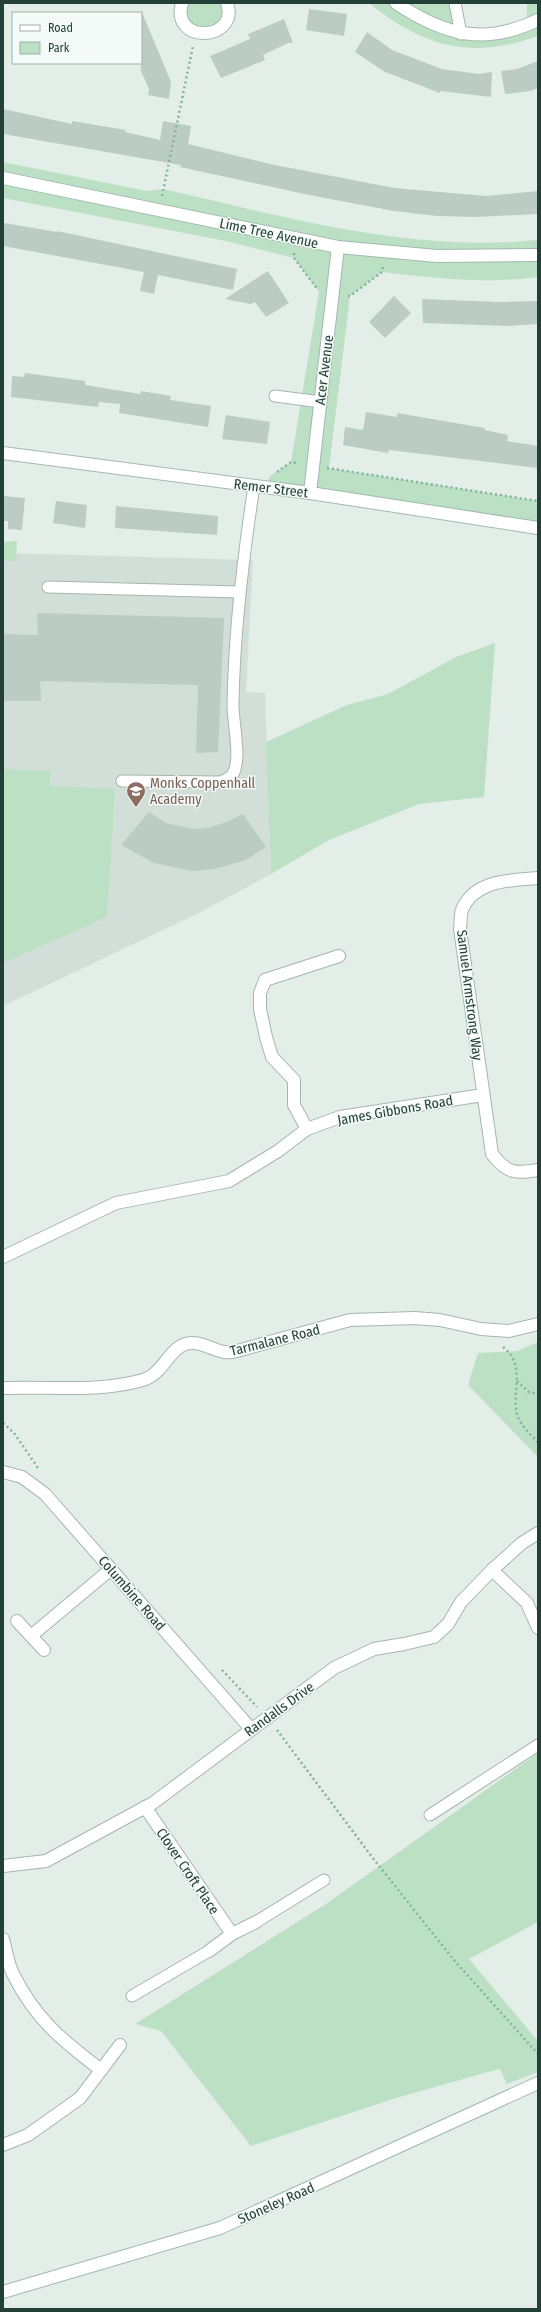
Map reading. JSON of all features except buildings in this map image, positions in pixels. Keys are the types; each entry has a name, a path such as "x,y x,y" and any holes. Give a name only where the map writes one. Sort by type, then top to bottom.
{"street":[{"path":"182,3 181,18 185,25 196,33 211,33 220,28 228,14 229,4"},
{"path":"396,3 428,24 462,34 490,35 538,20"},
{"name":"Lime Tree Avenue","path":"3,178 338,247 437,256 538,255"},
{"name":"Acer Avenue","path":"310,493 338,247"},
{"name":"Remer Street","path":"3,453 310,493 538,528"},
{"name":"Samuel Armstrong Way","path":"538,878 495,882 473,894 461,911 460,929 492,1154 503,1168 517,1172 538,1170"},
{"path":"307,1129 294,1105 294,1080 272,1057 260,1009 260,993 266,980 339,956"},
{"name":"James Gibbons Road","path":"3,1258 116,1204 228,1181 278,1151 307,1129 340,1118 483,1095"},
{"name":"Tarmalane Road","path":"3,1388 98,1389 145,1379 158,1372 178,1347 192,1342 213,1347 224,1352 237,1352 350,1320 421,1318 440,1320 481,1329 509,1331 538,1324"},
{"name":"Columbine Road","path":"3,1472 22,1477 45,1494 251,1729"},
{"name":"Randalls Drive","path":"3,1866 46,1861 153,1803 334,1668 374,1649 434,1637 448,1624 461,1602 492,1570 522,1543 538,1533"},
{"path":"31,1636 111,1569"},
{"path":"492,1570 527,1603 538,1628"},
{"path":"17,1621 44,1650"},
{"name":"Clover Croft Place","path":"145,1807 232,1934"},
{"path":"209,1951 232,1934 256,1922"},
{"path":"3,1939 13,1973 33,2008 60,2039 101,2070"},
{"path":"3,2145 28,2135 80,2098 120,2045"},
{"name":"Stoneley Road","path":"3,2292 220,2228 538,2083"}],"lane":[{"path":"455,3 462,34"},
{"path":"275,396 321,402"},
{"path":"122,781 220,782 230,778 234,771 236,761 233,705 240,592 254,486"},
{"path":"48,587 240,592"},
{"path":"430,1815 538,1745"},
{"path":"256,1922 324,1880"},
{"path":"132,1996 209,1951"}],"path":[{"path":"159,210 196,33"},
{"path":"269,488 269,477 291,462 538,501"},
{"path":"481,1329 509,1352 516,1370 518,1381 516,1403 518,1415 523,1426 538,1442"},
{"path":"518,1381 529,1392 538,1394"},
{"path":"3,1423 14,1432 39,1470"},
{"path":"218,1666 267,1717 372,1856 453,1959 538,2054"}],"shaded area":[{"name":"Monks Coppenhall Academy","path":"3,553 253,560 246,692 265,693 271,874 199,913 3,1006"}],"green space":[{"path":"183,3 227,3 226,22 211,33 185,25"},
{"path":"369,3 455,3 462,34 522,27 527,15 527,3 538,3 538,36 514,43 491,47 470,48 449,45 429,39 409,30 389,18"},
{"path":"3,162 147,191 163,189 302,221 396,237 491,243 538,240 538,277 479,280 440,278 382,272 350,296 329,468 538,501 538,528 269,488 269,477 291,462 319,292 294,258 226,241 3,198"},
{"path":"17,541 16,561 3,561 3,542"},
{"path":"495,643 484,797 419,804 329,840 271,874 266,742 347,705 388,694 456,657"},
{"path":"3,769 50,771 50,786 115,789 107,917 3,963"},
{"path":"538,1342 538,1457 468,1385 478,1353 518,1351"},
{"path":"538,1753 538,1922 469,1959 538,2041 538,2072 507,2084 500,2069 488,2072 396,2098 251,2146 161,2031 135,2024 326,1904"}],"place":[{"name":"Monks Coppenhall Academy","path":"136,808"}]}
